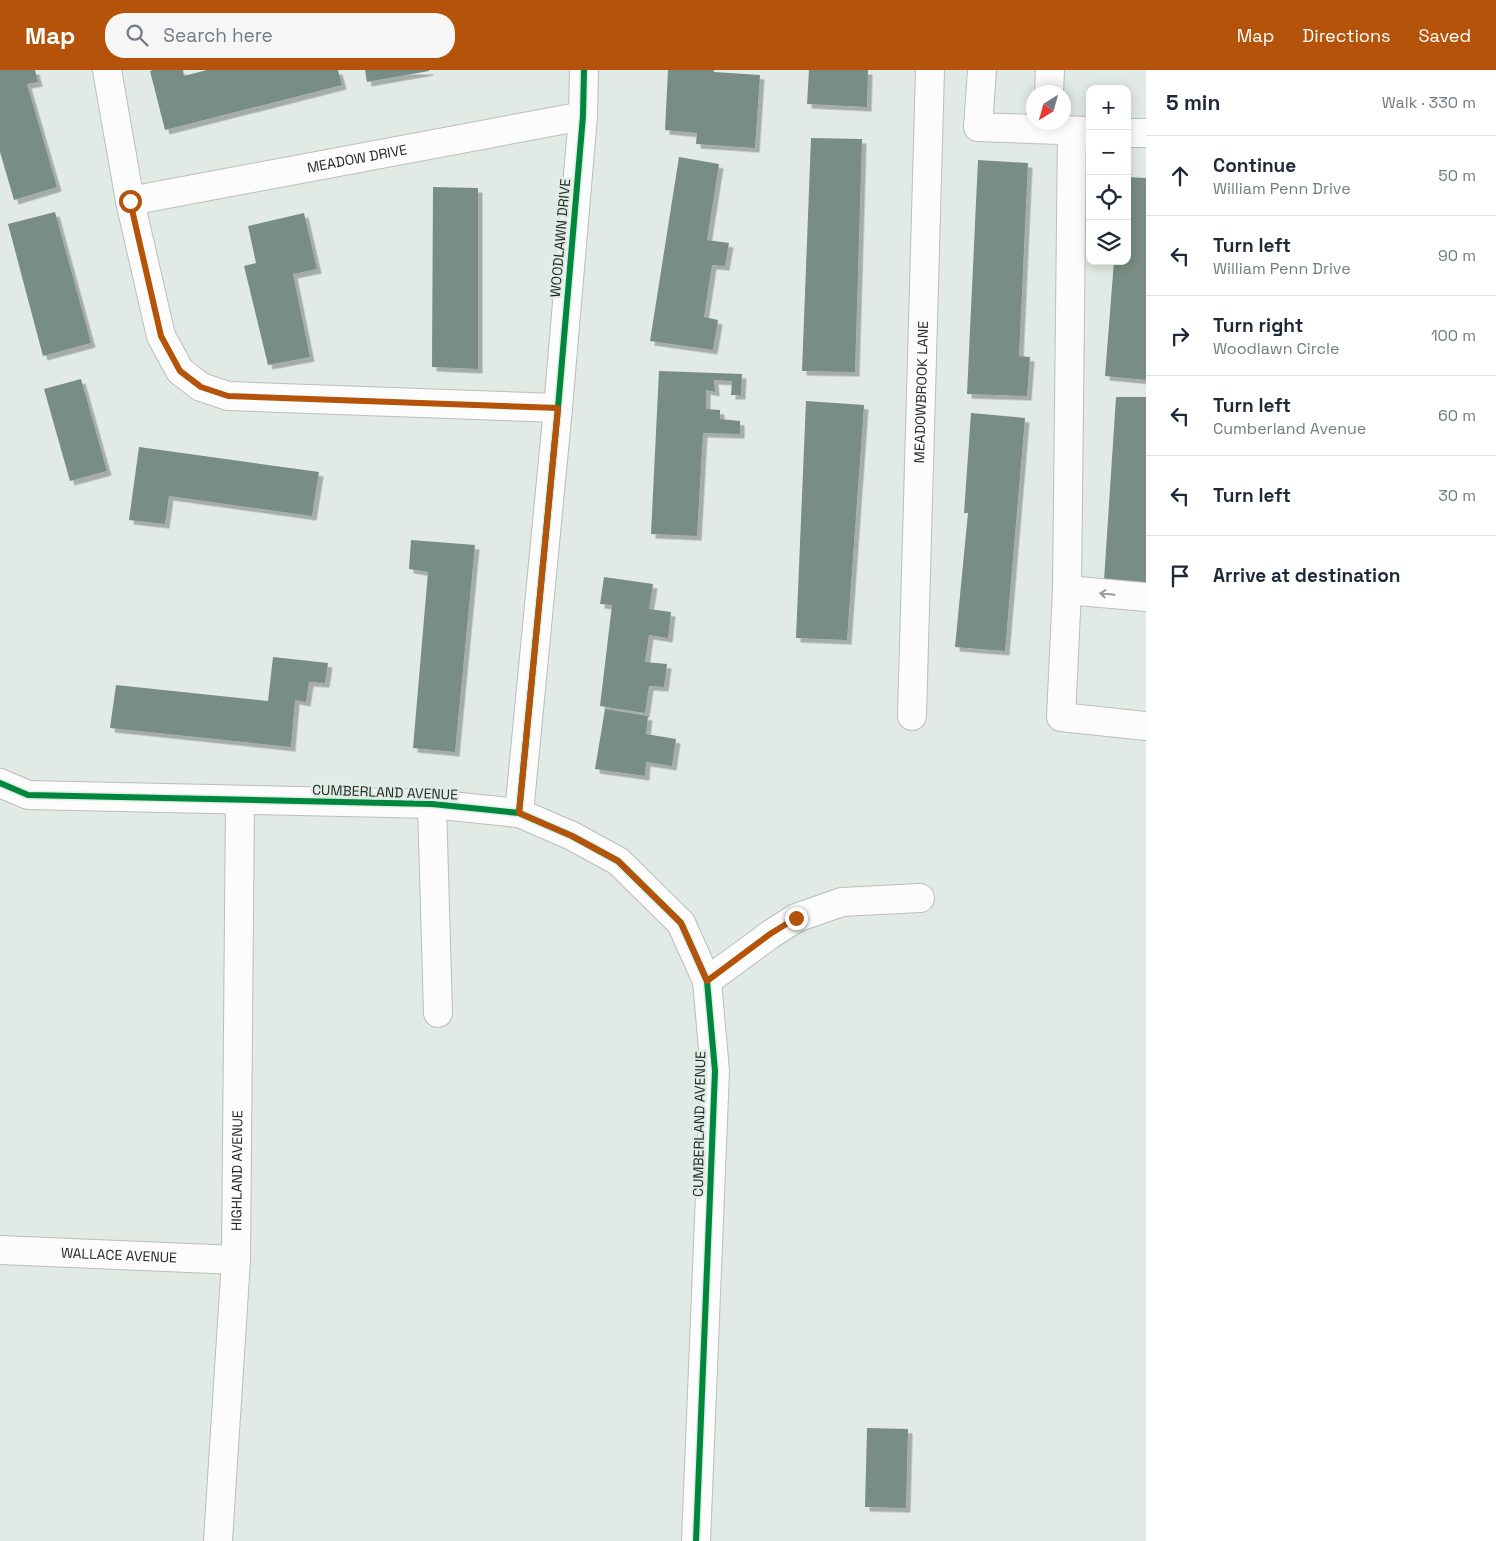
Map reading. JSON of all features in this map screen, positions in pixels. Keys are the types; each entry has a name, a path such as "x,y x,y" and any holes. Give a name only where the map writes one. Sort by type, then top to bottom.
{"street":[{"path":"107,70 130,201 161,336 180,371 201,387 228,396 558,408"},
{"name":"WOODLAWN DRIVE","path":"519,813 558,408 583,116 584,70"},
{"name":"MEADOWBROOK LANE","path":"912,716 930,70"},
{"path":"982,70 978,127 1026,128"},
{"path":"1049,85 1050,70"},
{"name":"MEADOW DRIVE","path":"130,201 583,116"},
{"path":"1064,130 1067,590 1061,717 1146,726"},
{"path":"1131,133 1146,133"},
{"path":"1067,590 1146,597"},
{"path":"1061,703 1146,713"},
{"name":"CUMBERLAND AVENUE","path":"0,783 28,795 432,804 519,813 572,836 618,861 681,923 707,981 715,1071 696,1541"},
{"name":"HIGHLAND AVENUE","path":"218,1541 236,1260 240,800"},
{"path":"432,804 438,1013"},
{"path":"707,981 770,934 796,918 842,902 920,898"},
{"name":"WALLACE AVENUE","path":"0,1250 236,1260"}],"building":[{"path":"0,70 35,70 38,82 27,84 57,187 14,200 0,152"},
{"path":"183,70 184,76 207,70 338,70 342,85 165,130 150,71"},
{"path":"365,70 429,70 429,71 367,82"},
{"path":"668,70 714,70 714,72 760,75 755,148 696,144 697,133 665,130"},
{"path":"809,70 868,70 867,107 807,104"},
{"path":"811,138 862,139 855,372 802,371"},
{"path":"679,157 719,164 707,240 729,243 725,266 712,265 704,317 718,320 713,350 650,341"},
{"path":"978,160 1028,163 1019,356 1030,357 1027,396 967,394"},
{"path":"1131,177 1146,178 1146,380 1105,376 1114,265 1131,265"},
{"path":"433,187 478,188 478,369 432,367"},
{"path":"55,212 91,343 43,356 8,224"},
{"path":"304,213 317,269 293,274 310,357 268,365 244,266 256,263 248,226"},
{"path":"659,371 742,374 741,395 731,395 732,381 714,380 715,392 706,390 706,409 720,410 720,419 740,421 740,434 703,433 697,536 651,534"},
{"path":"81,379 107,471 70,481 44,389"},
{"path":"1116,397 1146,397 1146,585 1104,581"},
{"path":"806,401 864,405 847,640 796,638"},
{"path":"971,413 1025,418 1005,651 955,647 968,513 964,513"},
{"path":"139,447 319,472 312,516 169,496 165,524 129,520"},
{"path":"411,540 475,545 455,752 413,748 428,572 409,569"},
{"path":"604,577 653,584 649,609 671,612 668,638 649,635 645,662 667,664 664,687 649,686 645,713 600,706 612,605 600,604"},
{"path":"273,657 328,663 325,683 309,682 306,702 295,700 291,747 110,728 116,685 268,701"},
{"path":"605,709 648,716 646,734 676,739 672,766 646,762 645,776 595,769"},
{"path":"867,1428 908,1429 906,1508 865,1507"}],"cycle path":[{"path":"519,813 558,408 583,116 584,70"},
{"path":"0,783 28,795 432,804 519,813 572,836 618,861 681,923 707,981 715,1071 696,1541"}],"route":[{"path":"130,201 161,336 180,371 201,387 228,396 558,408 519,813 572,836 618,861 681,923 707,981 770,934 796,918"}]}
